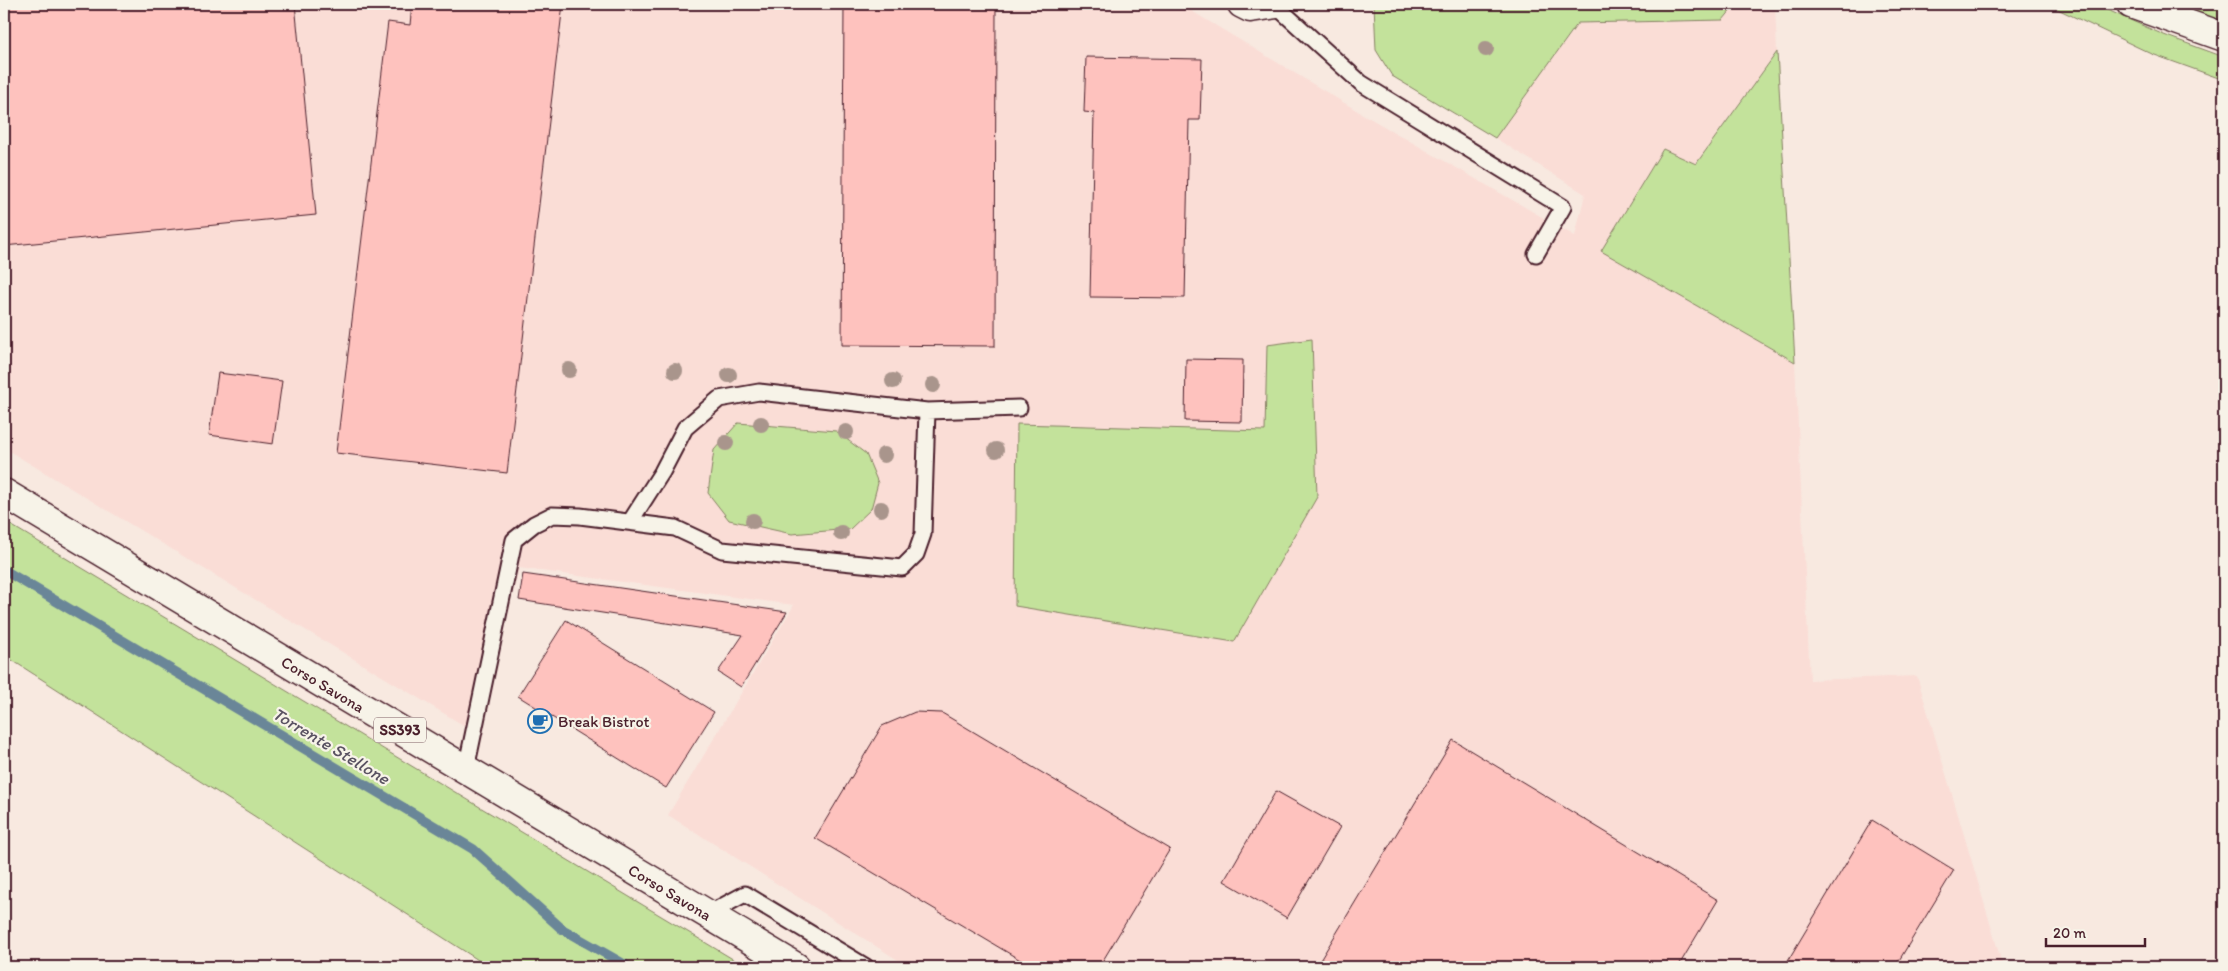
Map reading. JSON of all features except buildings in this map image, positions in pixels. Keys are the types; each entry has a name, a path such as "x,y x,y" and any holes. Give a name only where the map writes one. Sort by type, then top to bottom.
{"main road":[{"path":"1242,4 1250,8 1276,5"},
{"path":"2131,4 2224,37"},
{"name":"Corso Savona","path":"4,493 796,967"}],"lane":[{"path":"1276,5 1361,83 1563,207 1536,254"},
{"path":"630,522 662,472 685,428 719,399 759,392 927,411 1019,408"},
{"path":"466,769 514,540 534,524 552,515 630,522 674,528 722,550 902,568 916,554 923,534 927,411"},
{"path":"708,914 745,894 866,967"}],"shaded area":[{"path":"4,4 1180,4 1366,116 1575,236 1585,194 1495,138 1578,23 1723,20 1736,4 1775,4 1777,52 1696,164 1663,149 1602,251 1795,362 1810,680 1917,676 2003,967 909,967 668,815 794,605 519,568 478,734 4,448"}],"green space":[{"path":"1374,4 1736,4 1723,20 1578,23 1495,138 1392,76 1376,50"},
{"path":"2047,4 2094,4 2164,35 2224,57 2224,80 2152,54"},
{"path":"2175,4 2224,4 2224,25"},
{"path":"1777,52 1795,362 1601,251 1663,149 1696,164"},
{"path":"1312,339 1317,497 1234,642 1015,606 1017,424 1265,431 1267,345"},
{"path":"738,423 836,431 866,454 878,483 871,509 850,529 792,534 729,520 708,493 714,450"},
{"path":"4,521 746,967 489,967 4,655"}],"waterway":[{"name":"Torrente Stellone","path":"4,570 473,849 562,929 629,967"}],"place":[{"name":"Break Bistrot","path":"540,721"}]}
